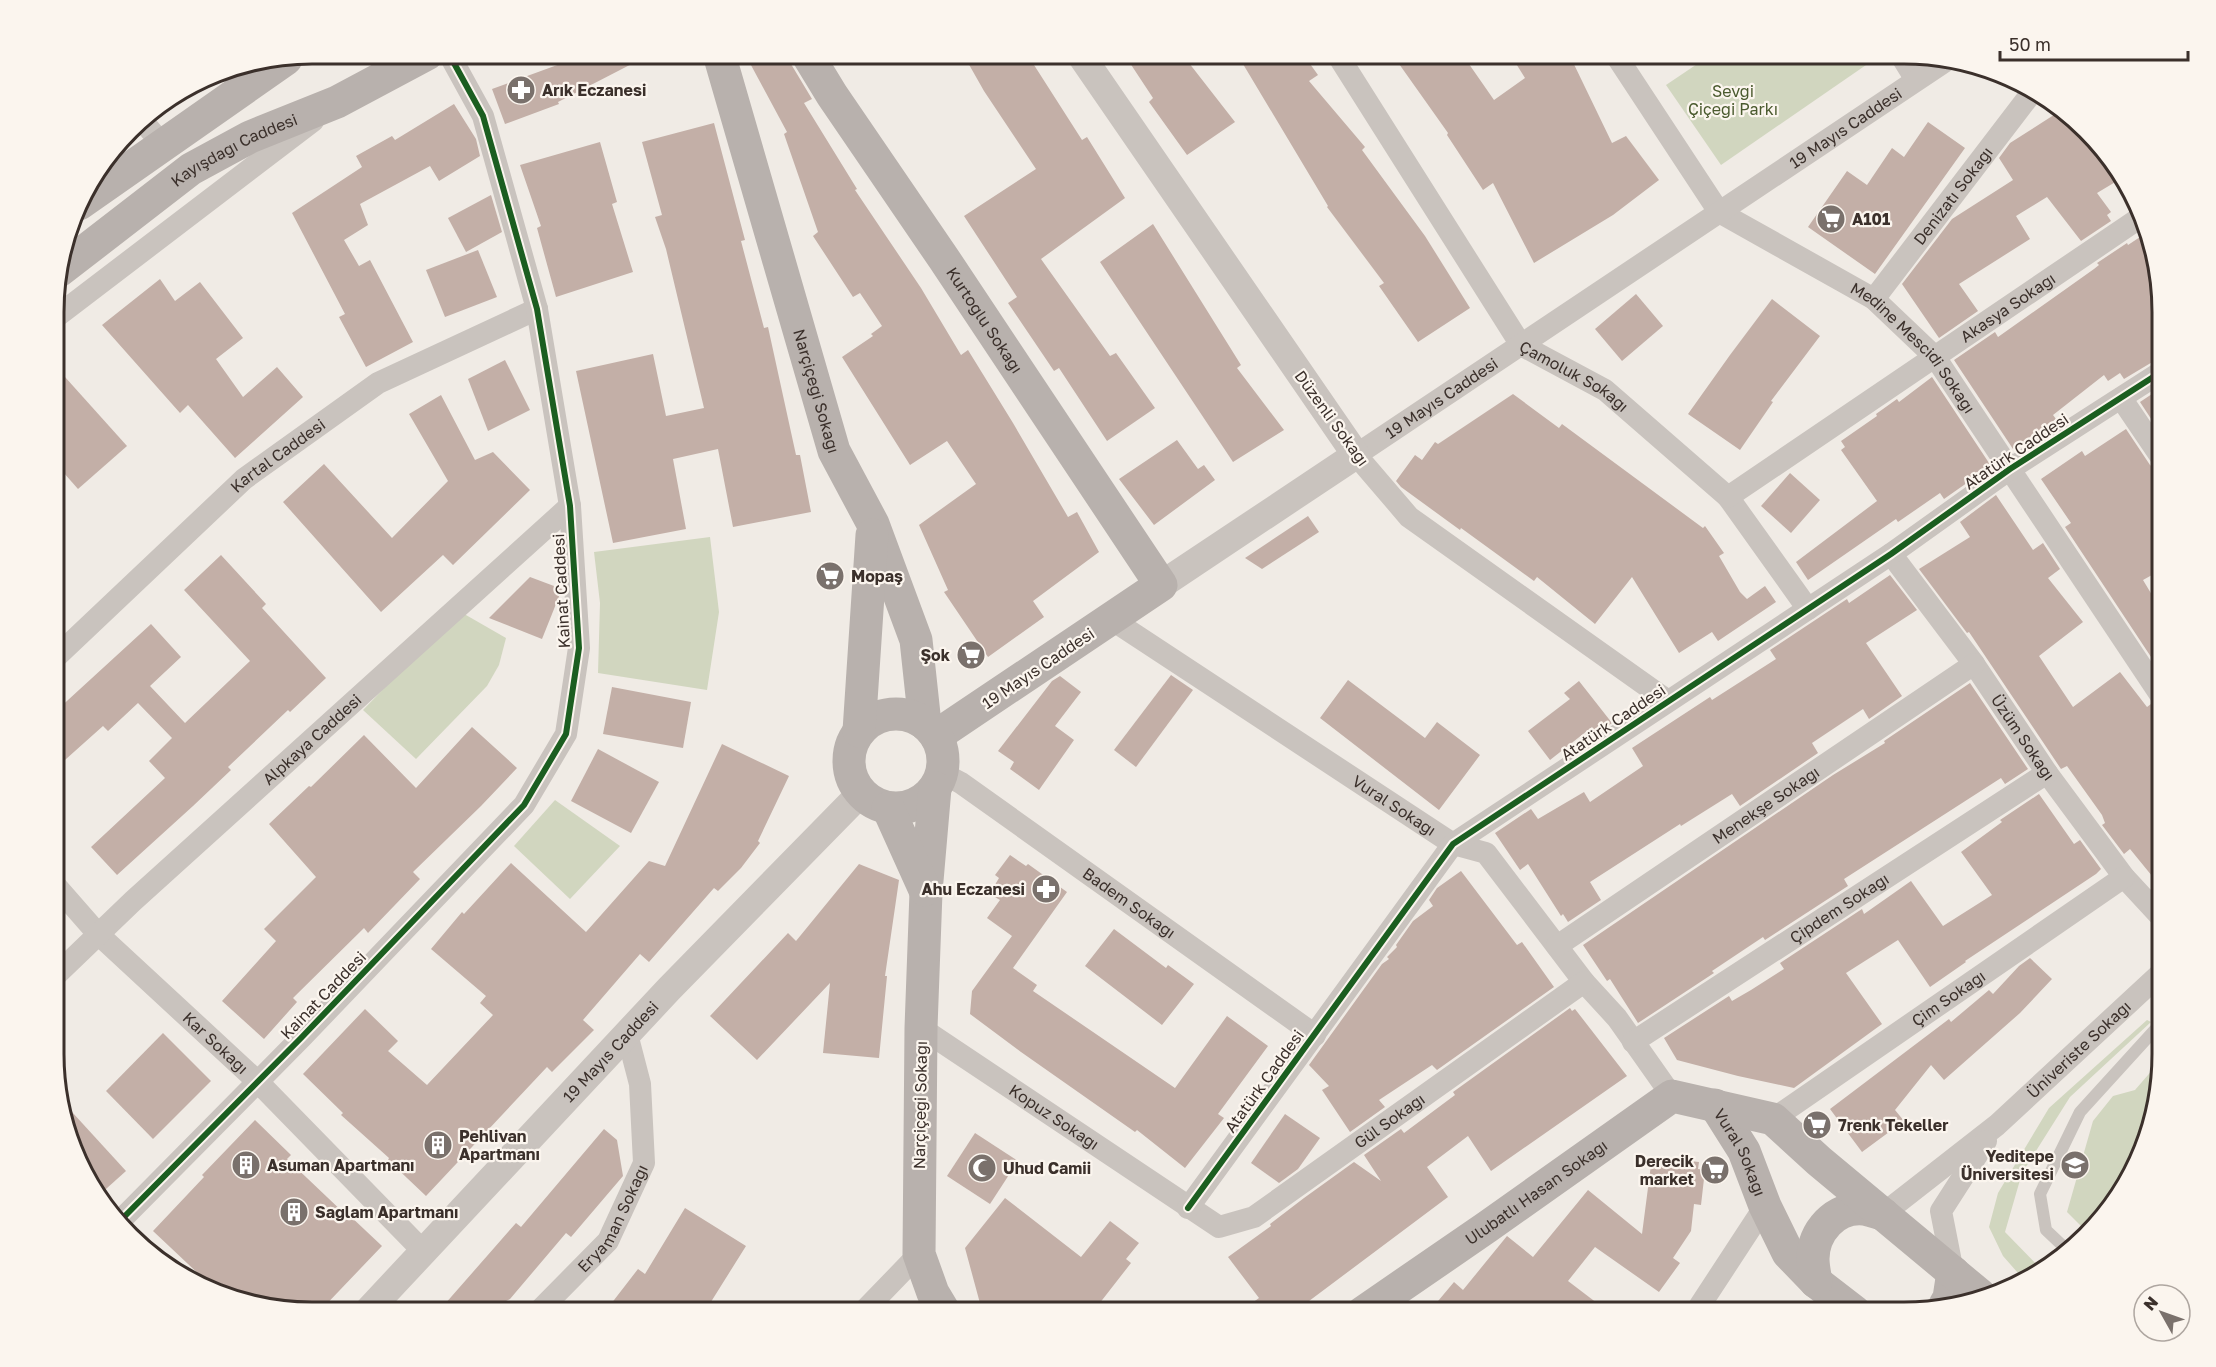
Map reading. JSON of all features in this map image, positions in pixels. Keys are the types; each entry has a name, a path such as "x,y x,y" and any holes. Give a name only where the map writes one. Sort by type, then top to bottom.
{"main road":[{"name":"Kayışdağı Caddesi","path":"69,262 191,169 250,137 338,102 408,64"},
{"name":"Narçiçeği Sokağı","path":"722,64 834,451 873,524 916,640 931,730 942,754 926,892 921,1028 919,1254 938,1302"},
{"name":"Kurtoğlu Sokağı","path":"813,64 1161,585"},
{"path":"96,192 267,69"},
{"name":"Narçiçeği Sokağı","path":"873,524 860,731 852,742 849,769 853,782 874,800 926,892"},
{"name":"19 Mayıs Caddesi","path":"931,730 1111,619 1161,585"},
{"path":"860,731 870,721 884,715 899,714 914,717 931,730"},
{"path":"874,800 902,808 914,805 926,798 938,781"},
{"path":"1672,1096 1715,1105"},
{"name":"Ulubatlı Hasan Sokağı","path":"1378,1302 1672,1096"},
{"name":"Vural Sokağı","path":"1715,1105 1773,1119 1977,1291"},
{"name":"Vural Sokağı","path":"1715,1105 1744,1151 1765,1206 1788,1253 1816,1282 1843,1302"},
{"path":"1816,1282 1814,1247 1818,1235 1829,1222 1839,1214 1852,1210 1864,1209 1883,1214"},
{"path":"1949,1298 1953,1272"}],"street":[{"name":"Kainat Caddesi","path":"125,1216 258,1082 524,805 566,734 579,648 570,506 537,309 483,116 454,64"},
{"name":"Düzenli Sokağı","path":"1087,64 1356,455 1409,517 1668,701"},
{"name":"Çamoluk Sokağı","path":"1343,64 1521,345 1605,390 1728,497 1808,609"},
{"name":"Medine Mescidi Sokağı","path":"1622,64 1719,212 1824,273 1874,299 1935,357 2152,681"},
{"path":"1906,64 1916,80"},
{"name":"19 Mayıs Caddesi","path":"1161,585 1936,67"},
{"name":"Denizatı Sokağı","path":"1874,299 2028,98"},
{"path":"64,311 338,102"},
{"path":"148,127 162,144"},
{"name":"Akasya Sokağı","path":"1728,497 2135,222"},
{"name":"Kartal Caddesi","path":"64,649 244,479 378,383 537,309"},
{"name":"Atatürk Caddesi","path":"1188,1208 1453,844 1891,554 2010,469 2152,378"},
{"path":"2121,398 2152,443"},
{"name":"Alpkaya Caddesi","path":"64,967 570,506"},
{"name":"Üzüm Sokağı","path":"1891,554 1974,664 2047,773 2124,877 2152,906"},
{"name":"Vural Sokağı","path":"1111,619 1453,844 1486,853 1584,982 1617,1018 1672,1096"},
{"name":"Menekşe Sokağı","path":"1557,946 1974,664"},
{"name":"Çipdem Sokağı","path":"1633,1042 2047,773"},
{"name":"Badem Sokağı","path":"938,781 961,783 1315,1035"},
{"name":"19 Mayıs Caddesi","path":"376,1302 627,1034 874,800"},
{"name":"Çim Sokağı","path":"1773,1119 2124,877"},
{"name":"Kar Sokağı","path":"64,895 98,934 258,1082 423,1251"},
{"name":"Gül Sokağı","path":"1188,1208 1219,1227 1254,1217 1584,982"},
{"name":"Üniveriste Sokağı","path":"1997,1125 2152,982"},
{"name":"Kopuz Sokağı","path":"921,1028 1188,1208"},
{"name":"Eryaman Sokağı","path":"548,1302 608,1241 644,1164 640,1084 627,1034"},
{"path":"1883,1214 1997,1125"},
{"path":"1953,1272 1941,1211 1997,1125"},
{"path":"1702,1302 1765,1206"},
{"path":"873,1302 919,1254"}],"lane":[{"path":"2062,1245 2046,1230 2040,1194 2080,1112 2152,1034"}],"green space":[{"name":"Sevgi Çiçeği Parkı","path":"1697,64 1867,64 1721,165 1666,85"},
{"path":"710,537 719,612 707,690 598,673 600,603 594,552"},
{"path":"459,611 506,638 499,665 487,686 416,759 363,710"},
{"path":"555,800 620,846 570,899 514,846"},
{"path":"2147,1020 2151,1022 2070,1097 2022,1173 2005,1232 2036,1264 2019,1274 2003,1256 1989,1227 1998,1193 2049,1108"},
{"path":"2151,1072 2147,1103 2133,1150 2110,1192 2082,1227 2067,1212 2093,1121 2113,1096 2135,1090"}],"building":[{"path":"560,64 632,64 558,102 559,104 505,124 492,89"},
{"path":"750,64 791,64 812,99 804,103 857,189 855,190 921,288 961,355 968,350 1068,517 1077,512 1099,552 1033,601 1044,617 988,657 944,592 948,590 919,525 976,484 947,441 910,465 842,357 873,336 871,334 882,326 860,293 853,297 813,236 818,232 784,134 787,132"},
{"path":"969,64 1033,64 1082,140 1087,137 1125,198 1041,259 1110,356 1116,353 1155,408 1107,441 1059,368 1054,371 1008,303 1017,297 964,216 1036,169"},
{"path":"1131,64 1190,64 1235,122 1187,155 1149,102 1153,98"},
{"path":"1243,64 1310,64 1318,75 1309,81 1365,147 1362,150 1425,236 1470,308 1418,342 1379,286 1384,283 1328,206"},
{"path":"1399,64 1469,64 1494,100 1525,78 1516,64 1574,64 1612,143 1626,136 1659,180 1613,215 1534,263 1493,183 1483,190 1447,135 1448,133"},
{"path":"454,104 476,139 480,156 439,181 430,166 360,204 368,225 344,240 359,266 370,260 413,342 366,367 339,317 345,314 292,213 362,167 356,156 392,136 395,140"},
{"path":"2055,116 2090,149 2115,182 2097,193 2111,212 2107,215 2111,221 2081,241 2047,197 2016,216 2030,239 1959,284 1978,311 1939,338 1902,284 1952,219 2013,180 1999,158 2010,143"},
{"path":"1928,122 1965,148 1875,274 1808,227 1847,171 1867,185 1892,148 1904,157"},
{"path":"714,123 745,240 741,241 764,328 768,327 796,455 800,455 811,512 733,527 718,449 673,459 686,529 613,543 576,371 653,354 666,416 704,408 666,249 655,217 662,215 642,142"},
{"path":"600,142 617,202 612,204 633,272 556,297 537,228 541,226 520,165"},
{"path":"491,195 502,232 466,252 448,218"},
{"path":"1153,224 1241,365 1237,368 1284,430 1233,462 1100,262"},
{"path":"2139,237 2147,264 2152,312 2152,362 2124,379 2120,373 2108,381 2104,375 2053,415 2056,419 2013,449 1954,360 1995,332 1998,337 2094,269 2099,265 2097,263 2127,243 2128,245"},
{"path":"478,250 497,297 445,317 426,270"},
{"path":"160,279 175,301 200,282 243,338 216,359 243,397 277,367 303,397 235,458 188,405 180,413 102,325"},
{"path":"1636,294 1663,326 1622,361 1595,329"},
{"path":"1772,299 1820,336 1771,401 1773,402 1740,450 1688,414"},
{"path":"505,360 530,410 488,431 468,379"},
{"path":"64,376 127,446 78,489 64,473"},
{"path":"1932,377 1991,466 1944,499 1940,493 1898,522 1896,519 1808,580 1796,562 1877,501 1841,450 1845,447 1841,441 1897,399 1899,402"},
{"path":"1513,394 1559,428 1562,424 1703,528 1705,526 1724,553 1719,556 1740,592 1747,599 1765,586 1776,602 1718,641 1712,632 1679,653 1632,577 1595,624 1537,577 1534,581 1461,528 1460,530 1396,481 1415,455 1422,460 1435,442 1438,444"},
{"path":"2152,394 2152,420 2140,402"},
{"path":"441,395 475,460 493,452 530,490 453,565 443,555 381,612 283,502 324,464 392,538 448,481 409,414"},
{"path":"2126,429 2152,467 2152,575 2143,580 2152,595 2152,658 2065,527 2071,523 2041,479 2082,451 2085,456"},
{"path":"1177,440 1198,469 1204,465 1215,480 1154,525 1119,479"},
{"path":"1790,473 1820,500 1791,533 1761,506"},
{"path":"1996,495 2033,550 2043,543 2060,569 2048,578 2083,622 2039,656 2073,707 2120,672 2147,707 2152,704 2152,876 2130,849 2124,854 2102,825 2105,823 2102,815 2067,766 2061,769 1969,632 1967,633 1919,569 1970,537 1960,522"},
{"path":"1308,516 1319,532 1262,569 1245,558"},
{"path":"221,555 266,604 262,608 326,678 290,712 288,710 228,767 231,770 117,875 91,847 165,778 149,761 172,738 138,703 108,731 103,726 64,761 64,704 151,624 181,657 150,686 185,723 250,661 184,590"},
{"path":"1890,575 1917,610 1866,643 1902,696 1869,719 1863,709 1812,743 1818,753 1740,806 1732,794 1681,826 1680,824 1590,882 1601,900 1568,922 1563,914 1561,916 1528,864 1520,870 1495,833 1531,809 1538,819 1584,792 1590,802 1643,766 1632,748 1710,697 1712,700 1776,659 1770,650 1847,599 1849,603"},
{"path":"530,577 562,589 542,639 489,618"},
{"path":"1171,675 1193,690 1136,767 1114,750"},
{"path":"1060,676 1081,692 1055,726 1074,740 1039,790 1010,769 1014,762 998,751 1052,681"},
{"path":"1348,680 1425,738 1437,722 1480,755 1439,810 1320,718"},
{"path":"1579,681 1612,723 1597,733 1592,727 1550,760 1528,731 1570,699 1564,693"},
{"path":"1970,683 2028,769 2005,784 2001,778 1844,879 1848,886 1765,940 1763,937 1712,971 1714,973 1638,1023 1610,979 1607,981 1583,945 1833,775 1885,743 1884,741"},
{"path":"612,687 691,702 683,748 603,734"},
{"path":"472,727 517,768 413,872 420,879 368,933 364,928 293,998 297,1002 264,1039 222,1001 276,941 264,929 316,877 269,824 364,735 416,788"},
{"path":"722,744 789,776 758,841 760,843 741,868 718,891 714,888 649,962 640,954 583,1020 594,1030 552,1072 547,1067 426,1196 388,1160 389,1158 341,1115 343,1113 303,1074 365,1009 398,1041 388,1051 427,1085 493,1015 480,1003 486,996 431,949 462,912 464,914 511,863 586,932 649,861 665,866"},
{"path":"598,749 659,782 631,833 571,801"},
{"path":"2039,794 2074,844 2080,840 2101,869 2096,874 1930,987 1898,940 1846,973 1882,1024 1794,1088 1677,1060 1664,1038 1729,996 1732,1001 1751,990 1784,969 1780,963 1862,909 1864,914 1911,881 1943,926 1992,895 1961,852 2002,822 2000,820"},
{"path":"1010,855 1026,866 1028,864 1067,892 1013,968 1037,985 1033,991 1175,1088 1227,1016 1268,1046 1218,1114 1224,1118 1185,1168 1137,1130 1135,1132 970,1014 972,991 1012,936 987,918 1000,900 993,896 997,891 993,888 999,878 995,875"},
{"path":"859,864 899,880 885,976 887,976 879,1058 823,1053 830,983 757,1060 710,1016 788,933 796,941"},
{"path":"1461,871 1517,945 1522,942 1554,987 1437,1070 1432,1065 1379,1100 1385,1107 1350,1132 1322,1090 1329,1086 1309,1065 1382,964 1389,959 1387,957 1397,947 1396,945 1413,921 1433,906 1429,900 1437,888"},
{"path":"1114,929 1166,968 1168,965 1194,984 1162,1025 1085,966"},
{"path":"2030,958 2052,979 2020,1013 1944,1080 1931,1065 1895,1110 1904,1121 1862,1152 1830,1109 1949,1019 1951,1022 1989,990 1993,994 2019,966"},
{"path":"1570,1008 1572,1011 1575,1009 1627,1076 1491,1171 1468,1136 1427,1167 1448,1197 1308,1302 1253,1302 1259,1298 1228,1257 1354,1162 1381,1181 1364,1155 1401,1129 1404,1133 1455,1095 1453,1092"},
{"path":"163,1033 211,1081 153,1139 106,1091"},
{"path":"71,1111 126,1171 105,1190 83,1150"},
{"path":"1285,1114 1320,1138 1298,1169 1279,1183 1251,1163"},
{"path":"255,1120 291,1155 287,1159 382,1246 329,1302 296,1302 264,1298 217,1284 200,1276 153,1231 204,1177 202,1175"},
{"path":"604,1129 617,1140 623,1176 571,1237 566,1233 510,1299 504,1302 447,1302 516,1223 521,1227"},
{"name":"Uhud Camii","path":"975,1133 1018,1161 990,1204 947,1176"},
{"path":"1652,1157 1699,1162 1698,1169 1705,1170 1701,1205 1694,1204 1691,1231 1673,1258 1680,1263 1659,1292 1595,1247 1568,1281 1596,1302 1437,1302 1454,1282 1463,1290 1507,1236 1533,1257 1588,1190 1642,1234"},
{"path":"1005,1198 1081,1257 1110,1221 1139,1243 1126,1259 1131,1263 1101,1302 980,1302 965,1248"},
{"path":"685,1208 746,1246 711,1302 612,1302 638,1269 645,1274"}],"cycle path":[{"path":"125,1216 301,1038 524,805 566,734 579,648 570,506 537,309 483,116 454,64"},
{"path":"1188,1208 1453,844 1891,554 2010,469 2152,378"}],"place":[{"name":"Arık Eczanesi","path":"521,90"},
{"name":"A101","path":"1831,219"},
{"name":"Mopaş","path":"830,576"},
{"name":"Şok","path":"971,655"},
{"name":"Ahu Eczanesi","path":"1046,889"},
{"name":"7renk Tekeller","path":"1817,1125"},
{"name":"Pehlivan Apartmanı","path":"438,1145"},
{"name":"Asuman Apartmanı","path":"246,1165"},
{"name":"Yeditepe Üniversitesi","path":"2075,1165"},
{"name":"Uhud Camii","path":"982,1168"},
{"name":"Derecik market","path":"1715,1170"},
{"name":"Sağlam Apartmanı","path":"294,1212"}]}
